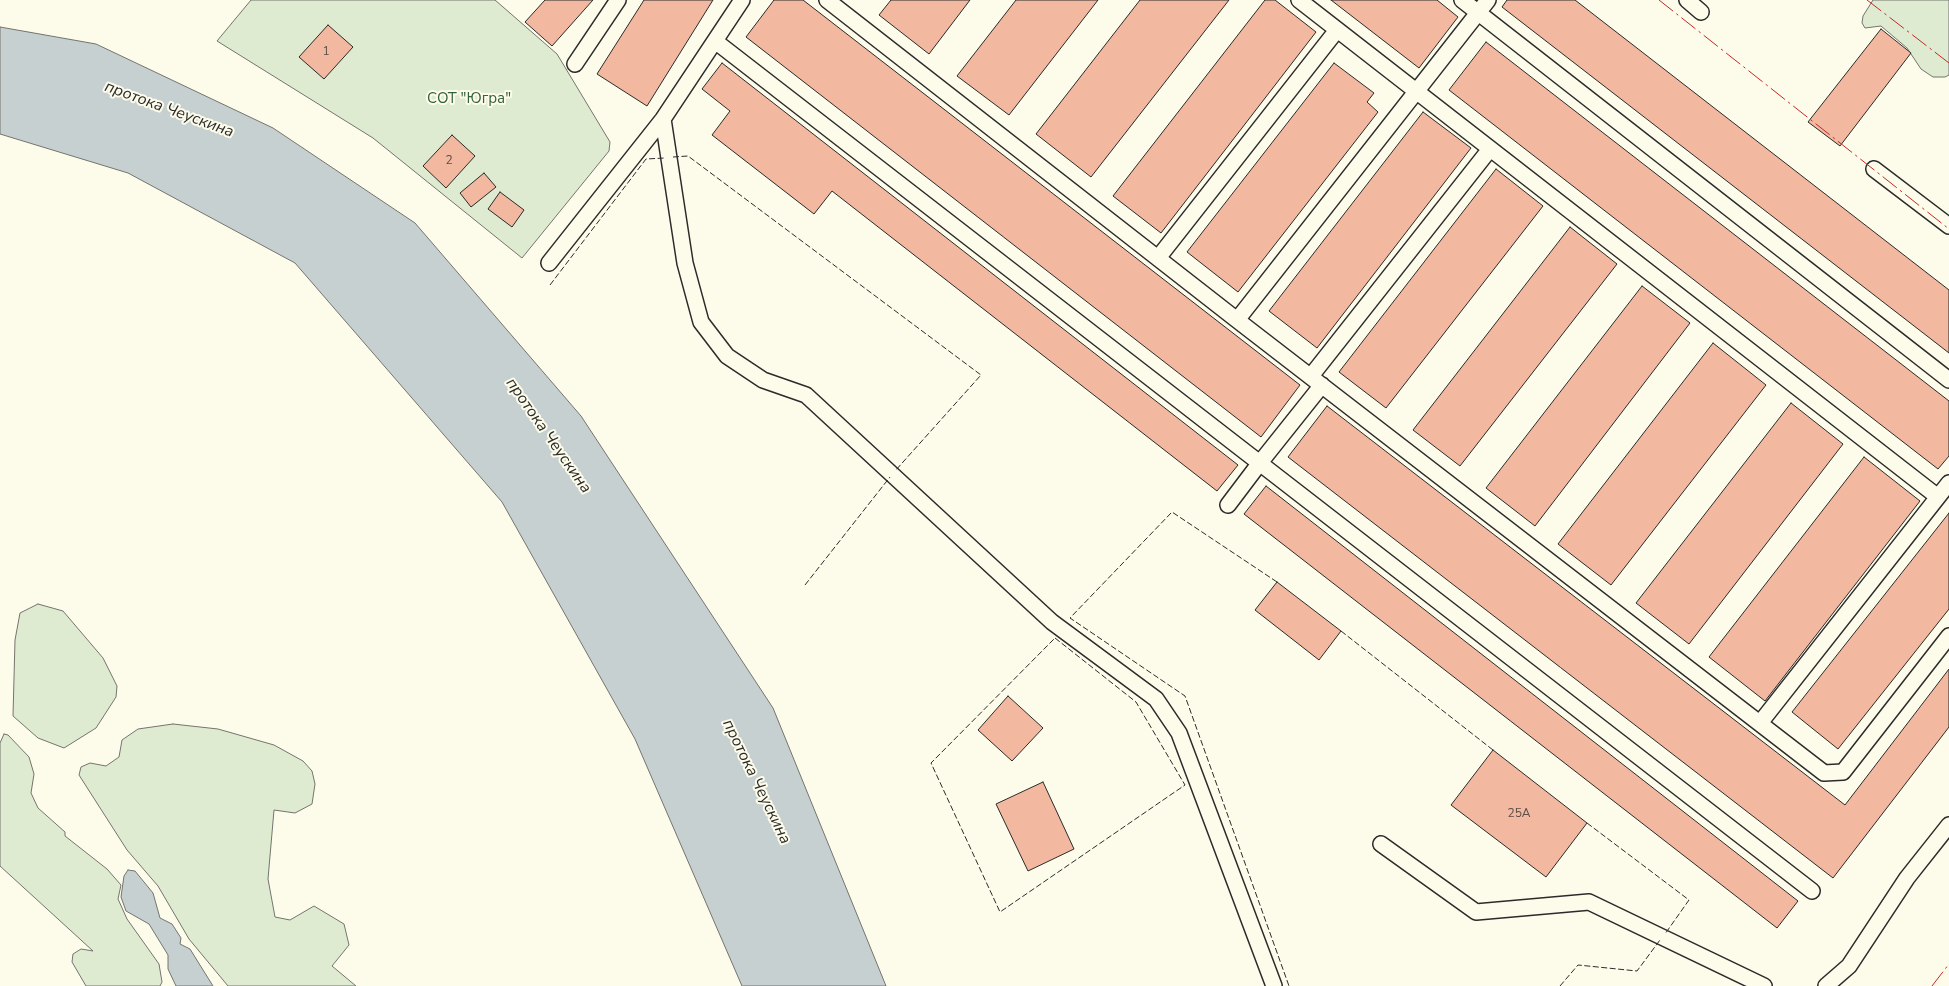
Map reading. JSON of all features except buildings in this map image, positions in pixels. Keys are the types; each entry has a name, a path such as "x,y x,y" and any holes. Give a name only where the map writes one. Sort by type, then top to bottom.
{"lane":[{"path":"575,64 618,0"},
{"path":"549,263 663,119 742,0"},
{"path":"827,0 1237,320 1824,773 1843,772 1949,636"},
{"path":"1299,0 1938,497"},
{"path":"1462,0 1949,380"},
{"path":"1237,320 1488,0"},
{"path":"1686,0 1701,12"},
{"path":"1158,258 1337,30"},
{"path":"715,41 1812,891"},
{"path":"663,119 685,263 701,322 727,356 762,380 806,395 1052,622 1156,699 1180,733 1274,986"},
{"path":"1228,506 1317,381 1490,149"},
{"path":"1874,169 1949,226"},
{"path":"1760,722 1949,483"},
{"path":"1826,986 1849,966 1907,878 1949,824"},
{"path":"1380,844 1476,912 1589,902 1764,986"}],"green space":[{"name":"СОТ \"Югра\"","path":"251,0 495,0 557,54 610,142 609,151 522,258 373,138 217,41"},
{"path":"1873,0 1949,0 1949,75 1933,77 1921,69 1907,48 1881,26 1865,28 1862,23 1863,16"},
{"path":"38,604 63,611 103,658 117,686 116,697 96,728 64,748 38,738 13,716 15,640 20,613"},
{"path":"173,724 218,729 274,745 303,761 312,771 315,784 312,804 295,813 274,810 268,879 275,917 290,920 314,906 344,924 349,945 332,966 356,986 228,986 189,939 158,886 127,850 79,775 81,767 90,763 106,766 119,757 122,740 138,729"},
{"path":"4,734 8,735 29,757 34,774 31,793 38,808 65,832 65,836 107,869 121,885 118,899 127,919 159,964 162,982 160,986 86,986 72,962 73,954 81,949 93,951 0,866 0,743"}],"water":[{"name":"протока Чеускина","path":"0,27 96,44 273,128 415,223 581,416 773,708 886,986 742,986 635,739 502,502 295,263 128,173 0,134"},
{"path":"128,870 135,871 153,893 160,918 172,924 181,938 180,944 190,949 213,986 176,986 168,969 168,955 149,924 126,911 121,897 124,876"}],"fence":[{"path":"673,157 688,156 981,375 895,471"},
{"path":"550,285 646,159 665,158"},
{"path":"805,585 890,477"},
{"path":"1277,582 1172,512 1070,618 1185,696 1289,986"},
{"path":"1341,631 1493,750"},
{"path":"1055,638 1136,702 1185,785 1000,912 931,763 1055,638"},
{"path":"1587,823 1689,900 1665,934"},
{"path":"1560,986 1578,965 1637,971 1660,940"}],"power":[{"path":"1659,0 1949,229"},
{"path":"1867,0 1949,63"},
{"path":"1932,986 1949,964"}]}
